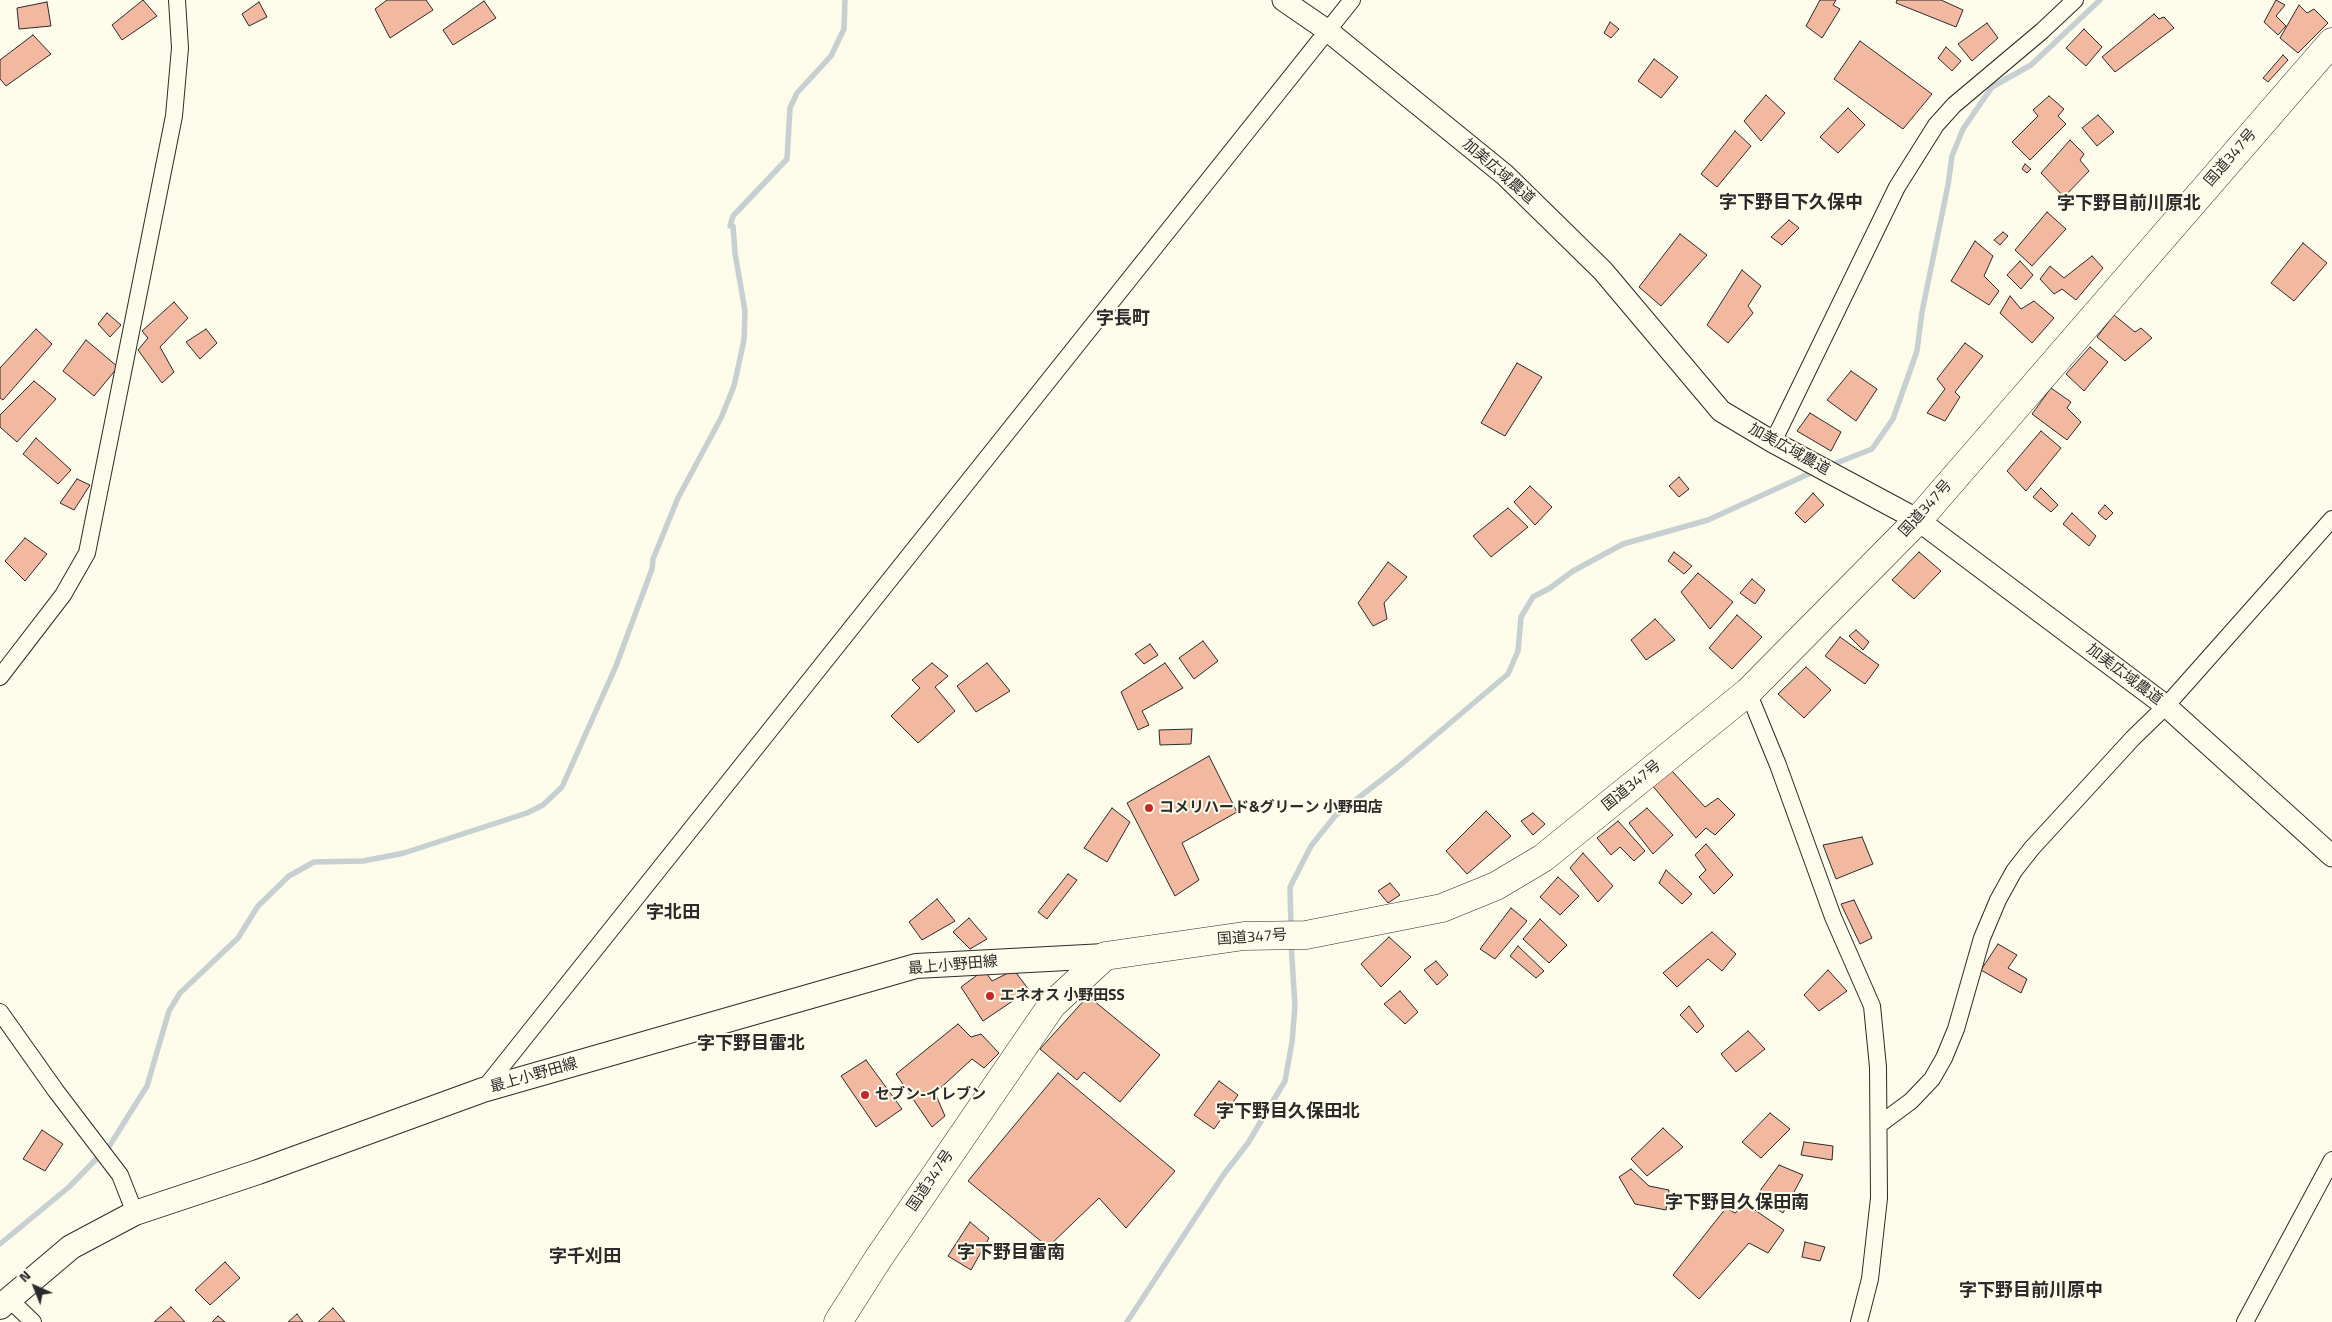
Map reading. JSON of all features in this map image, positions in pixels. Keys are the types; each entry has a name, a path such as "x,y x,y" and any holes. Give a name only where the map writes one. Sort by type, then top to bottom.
{"highway":[{"name":"国道347号","path":"838,1322 878,1259 1052,1005 1105,956 1244,936 1306,935 1442,908 1496,886 1543,858 1748,692 1918,520 2332,42"}],"main road":[{"name":"最上小野田線","path":"4,1303 72,1247 135,1213 258,1172 484,1090 916,966 1105,956"}],"street":[{"path":"0,677 63,595 87,553 174,116 180,48 178,0"},
{"name":"加美広域農道","path":"1283,0 1328,31 1505,175 1603,271 1721,411 1773,442 1918,520 2166,706 2332,856"},
{"path":"484,1090 1352,0"},
{"path":"1773,442 1897,187 1936,125 1954,105 2042,31 2074,0"},
{"path":"1880,1124 1911,1101 1932,1078 1944,1058 1956,1029 1982,938 1998,900 2014,871 2032,848 2133,738 2166,706 2332,519"},
{"path":"1748,692 1778,765 1833,917 1872,1006 1878,1067 1880,1124 1877,1216 1870,1278 1859,1322"},
{"path":"0,1012 56,1092 120,1175 135,1213"},
{"path":"2245,1322 2332,1160"},
{"path":"4,1303 33,1322"}],"building":[{"path":"143,0 157,16 122,40 112,25"},
{"path":"387,0 426,0 433,10 390,38 375,9"},
{"path":"1820,0 1836,0 1833,5 1840,9 1822,38 1806,26"},
{"path":"1897,0 1941,0 1963,10 1956,27 1896,3"},
{"path":"2276,0 2285,5 2276,16 2286,26 2278,35 2264,22"},
{"path":"484,1 496,18 453,45 443,30"},
{"path":"47,2 51,26 19,29 17,8"},
{"path":"259,2 267,17 249,26 242,14"},
{"path":"2299,5 2307,13 2314,9 2328,23 2298,53 2280,38"},
{"path":"2154,14 2159,19 2164,17 2174,28 2115,72 2102,57"},
{"path":"1610,22 1619,29 1611,38 1604,33"},
{"path":"1987,23 1998,38 1972,61 1958,44"},
{"path":"2084,29 2102,47 2086,66 2066,48"},
{"path":"33,35 51,54 6,86 0,79 0,60"},
{"path":"1860,41 1932,94 1903,129 1834,79"},
{"path":"1946,47 1961,61 1952,71 1938,58"},
{"path":"2283,55 2288,60 2268,82 2263,78"},
{"path":"1654,59 1678,77 1661,98 1638,81"},
{"path":"1766,95 1785,113 1761,141 1744,121"},
{"path":"2049,96 2064,109 2058,116 2066,124 2030,160 2012,142 2038,116 2033,110"},
{"path":"1848,108 1865,125 1838,153 1820,137"},
{"path":"2098,115 2114,132 2097,146 2082,128"},
{"path":"1735,131 1751,146 1717,187 1701,174"},
{"path":"2070,140 2084,154 2080,160 2089,171 2064,197 2041,173"},
{"path":"2025,164 2031,169 2027,173 2022,169"},
{"path":"2047,212 2066,229 2032,266 2015,250"},
{"path":"1789,220 1799,228 1782,245 1771,237"},
{"path":"2003,232 2008,236 2000,245 1994,240"},
{"path":"1680,234 1707,255 1661,306 1639,287"},
{"path":"1975,241 1993,256 1984,276 1999,291 1989,305 1951,281"},
{"path":"2303,243 2327,263 2294,301 2271,283"},
{"path":"2092,256 2103,268 2076,300 2062,289 2054,294 2040,279 2050,266 2064,278"},
{"path":"2020,261 2033,275 2021,289 2007,275"},
{"path":"1742,270 1761,286 1748,306 1753,313 1728,343 1707,325"},
{"path":"2010,296 2021,309 2034,301 2054,318 2032,343 2000,313"},
{"path":"174,302 188,318 160,347 174,372 162,383 138,350 148,338 142,331"},
{"path":"107,313 121,325 110,337 98,324"},
{"path":"2114,315 2135,332 2141,328 2152,338 2125,361 2097,337"},
{"path":"36,329 52,344 3,400 0,398 0,368"},
{"path":"206,329 217,343 200,359 186,342"},
{"path":"86,340 118,367 94,396 63,371"},
{"path":"1965,343 1983,356 1955,392 1960,397 1945,421 1927,413 1945,389 1937,379"},
{"path":"2090,347 2108,362 2084,391 2066,374"},
{"path":"1517,363 1542,377 1505,436 1481,423"},
{"path":"1851,371 1877,389 1856,421 1827,400"},
{"path":"34,381 56,399 17,442 0,427 0,415"},
{"path":"2051,388 2071,402 2067,408 2081,422 2067,440 2032,414"},
{"path":"1810,413 1841,432 1831,451 1797,431"},
{"path":"2041,431 2061,448 2026,491 2007,471"},
{"path":"36,438 71,470 58,484 23,454"},
{"path":"1679,477 1689,489 1679,497 1669,486"},
{"path":"77,479 90,485 74,510 60,503"},
{"path":"1530,486 1552,507 1535,525 1514,502"},
{"path":"2041,488 2058,505 2051,512 2033,497"},
{"path":"1813,493 1824,505 1805,523 1795,513"},
{"path":"2105,505 2113,513 2106,520 2098,513"},
{"path":"1508,508 1528,527 1491,557 1473,536"},
{"path":"2072,513 2096,536 2089,546 2063,524"},
{"path":"25,538 47,554 25,581 5,561"},
{"path":"1674,552 1692,566 1684,574 1668,561"},
{"path":"1919,552 1941,571 1914,599 1892,580"},
{"path":"1388,562 1407,577 1384,603 1387,619 1373,626 1358,603"},
{"path":"1698,573 1733,602 1710,629 1681,592"},
{"path":"1752,579 1765,590 1755,604 1740,593"},
{"path":"1737,615 1762,637 1732,669 1709,648"},
{"path":"1655,619 1675,640 1646,660 1631,640"},
{"path":"1856,630 1869,642 1863,650 1849,636"},
{"path":"1840,637 1879,665 1865,684 1825,656"},
{"path":"1203,641 1218,661 1194,679 1179,658"},
{"path":"1150,644 1158,655 1144,664 1135,654"},
{"path":"932,663 948,676 935,687 955,711 918,743 891,716 920,688 912,680"},
{"path":"987,663 1010,691 976,712 957,686"},
{"path":"1165,663 1183,688 1142,711 1149,725 1138,730 1121,692"},
{"path":"1806,667 1831,690 1804,718 1778,694"},
{"path":"1192,729 1191,744 1160,745 1159,730"},
{"path":"1209,756 1237,812 1182,843 1199,880 1175,896 1127,803"},
{"path":"1672,771 1705,807 1718,798 1735,815 1715,835 1706,828 1696,838 1652,785"},
{"path":"1112,808 1130,822 1107,862 1084,848"},
{"path":"1647,808 1673,835 1653,854 1629,823"},
{"path":"1486,811 1511,836 1467,874 1446,851"},
{"path":"1533,813 1545,824 1533,835 1521,821"},
{"path":"1618,821 1645,851 1634,861 1620,847 1611,855 1597,838"},
{"path":"1862,837 1873,864 1836,879 1823,845"},
{"path":"1706,844 1733,875 1714,894 1699,877 1706,870 1695,855"},
{"path":"1583,853 1613,886 1598,902 1570,868"},
{"path":"1666,870 1692,894 1682,904 1659,883"},
{"path":"1068,874 1077,880 1047,919 1038,912"},
{"path":"1558,877 1579,896 1560,915 1540,897"},
{"path":"1390,883 1400,895 1388,903 1378,891"},
{"path":"937,899 955,921 922,940 909,922"},
{"path":"1854,900 1872,938 1860,944 1841,904"},
{"path":"1511,908 1527,921 1495,959 1480,949"},
{"path":"969,918 987,939 970,949 953,932"},
{"path":"1540,919 1567,945 1549,963 1523,939"},
{"path":"1712,932 1736,954 1722,971 1708,959 1677,987 1663,973"},
{"path":"1389,937 1411,957 1381,987 1361,964"},
{"path":"1998,944 2017,955 2008,968 2027,979 2021,993 1981,970"},
{"path":"1518,946 1544,971 1536,978 1510,956"},
{"path":"1436,961 1448,975 1437,985 1424,970"},
{"path":"984,970 992,981 1014,970 1029,990 983,1021 961,987"},
{"path":"1828,970 1847,991 1819,1011 1804,995"},
{"path":"1400,991 1418,1012 1405,1024 1384,1004"},
{"path":"1088,996 1160,1055 1120,1102 1084,1072 1077,1080 1040,1049"},
{"path":"1689,1006 1704,1026 1697,1033 1680,1015"},
{"path":"958,1024 971,1037 981,1034 999,1053 984,1068 972,1059 935,1093 945,1116 932,1127 896,1074"},
{"path":"1748,1031 1765,1049 1736,1072 1721,1054"},
{"path":"866,1060 902,1109 876,1127 841,1076"},
{"path":"1058,1073 1175,1171 1126,1228 1099,1198 1048,1247 968,1181"},
{"path":"1219,1081 1238,1095 1214,1129 1194,1115"},
{"path":"1770,1113 1790,1129 1761,1158 1742,1142"},
{"path":"1663,1128 1683,1147 1647,1176 1631,1159"},
{"path":"42,1130 63,1144 45,1171 23,1159"},
{"path":"1804,1142 1833,1146 1832,1160 1801,1155"},
{"path":"1779,1165 1803,1175 1783,1213 1756,1196"},
{"path":"1631,1169 1649,1186 1669,1190 1666,1210 1635,1204 1619,1177"},
{"path":"1746,1204 1784,1230 1768,1253 1749,1243 1699,1299 1673,1275 1726,1208 1735,1213"},
{"path":"970,1222 989,1238 971,1270 948,1256"},
{"path":"1805,1242 1825,1247 1820,1261 1802,1257"},
{"path":"225,1262 240,1278 210,1305 195,1290"},
{"path":"171,1307 185,1322 154,1322"},
{"path":"333,1308 345,1322 318,1322"},
{"path":"297,1314 303,1322 288,1322"},
{"path":"218,1316 225,1322 212,1322"}],"waterway":[{"path":"0,1244 69,1187 110,1145 147,1086 169,1011 180,993 238,938 258,906 289,876 314,862 363,861 404,853 527,813 543,805 562,787 616,666 652,569 653,559 678,498 721,418 734,386 744,340 745,311 735,253 733,226 730,226 733,216 787,159 790,108 797,93 831,56 844,29 845,0"},
{"path":"1829,466 1872,449 1893,419 1917,351 1922,312 1948,185 1952,156 1963,129 1992,87 2031,65 2100,0"},
{"path":"1291,928 1290,887 1311,846 1335,816 1398,767 1508,674 1518,651 1521,617 1533,597 1550,588 1573,571 1623,544 1708,520 1815,471"},
{"path":"1127,1322 1224,1174 1248,1143 1285,1081 1292,1042 1295,1006 1291,943"}],"place":[{"name":"コメリハード&グリーン 小野田店","path":"1149,808"},
{"name":"エネオス 小野田SS","path":"990,996"},
{"name":"セブン-イレブン","path":"865,1095"}],"district":[{"name":"字下野目下久保中","path":"1791,204"},
{"name":"字下野目前川原北","path":"2129,205"},
{"name":"字長町","path":"1123,320"},
{"name":"字北田","path":"673,914"},
{"name":"字下野目雷北","path":"751,1045"},
{"name":"字下野目久保田北","path":"1288,1113"},
{"name":"字下野目久保田南","path":"1737,1204"},
{"name":"字下野目雷南","path":"1011,1254"},
{"name":"字千刈田","path":"585,1258"},
{"name":"字下野目前川原中","path":"2031,1292"}]}
